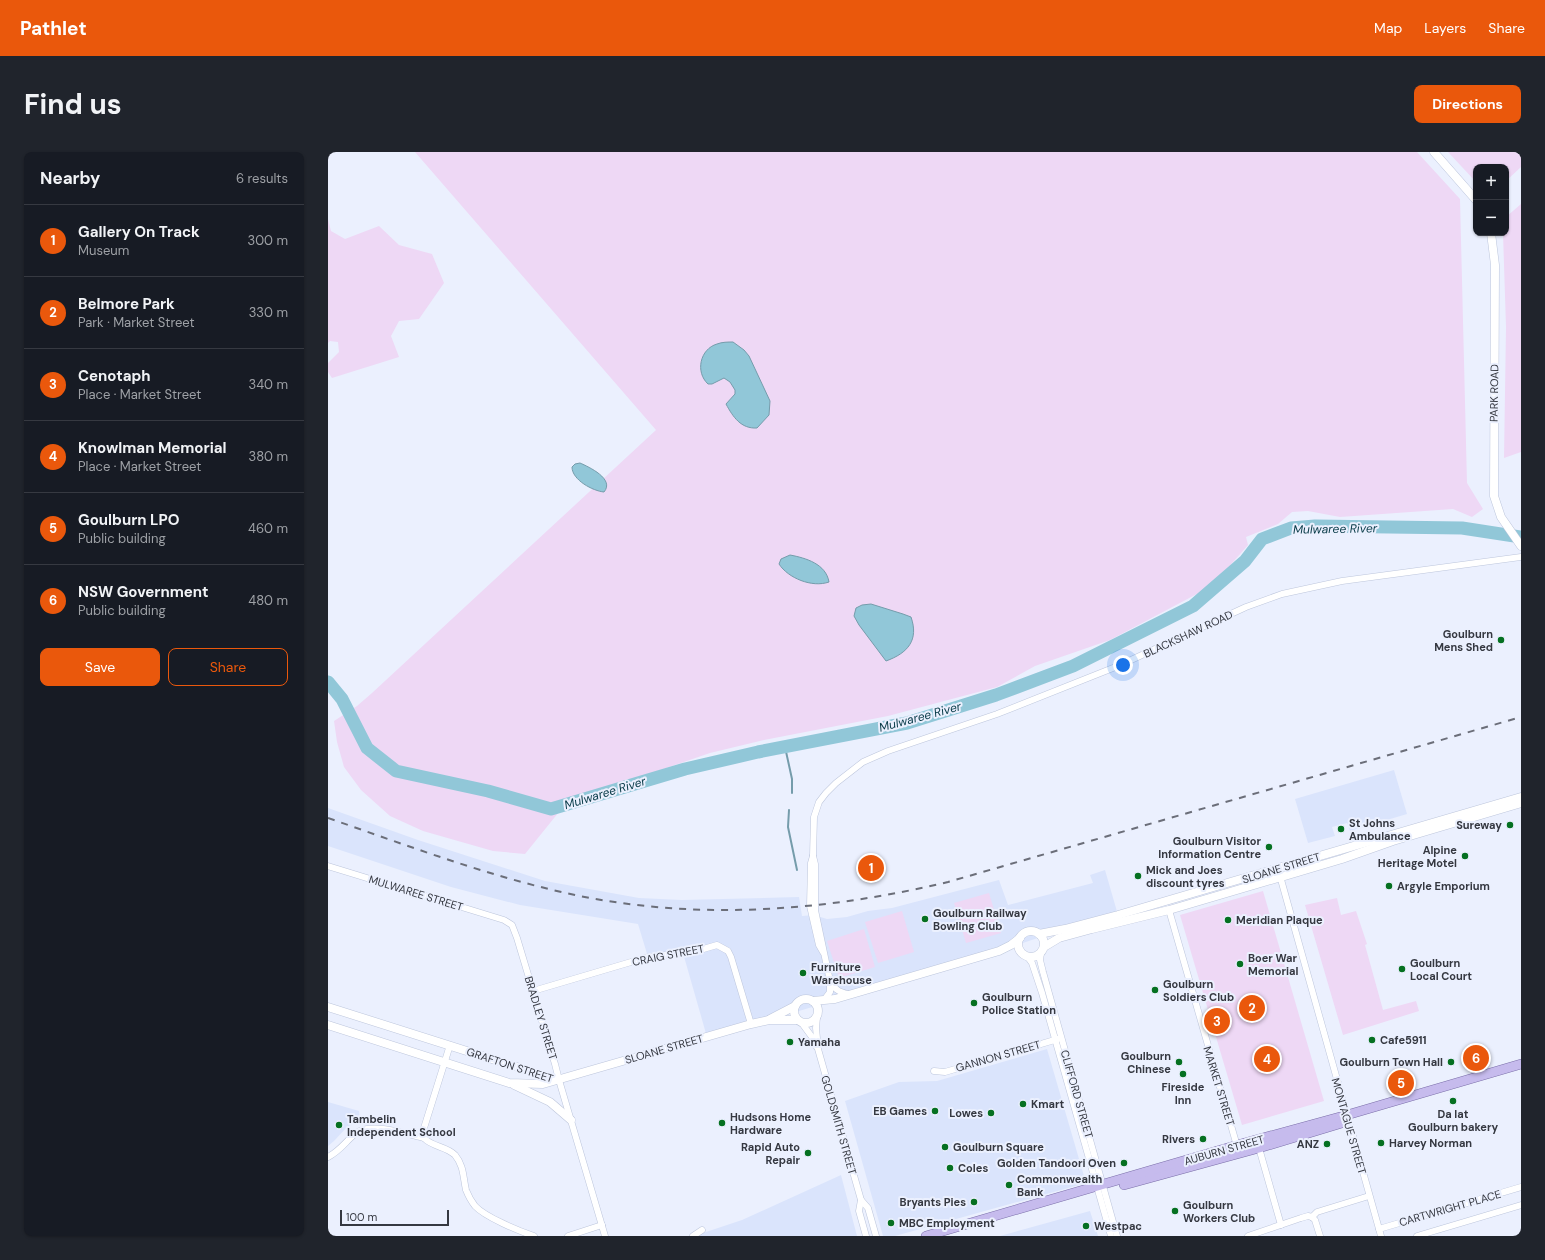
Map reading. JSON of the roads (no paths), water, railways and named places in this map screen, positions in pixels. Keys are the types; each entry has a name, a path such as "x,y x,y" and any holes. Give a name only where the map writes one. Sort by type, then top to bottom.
{"main road":[{"name":"AUBURN STREET","path":"926,1236 1259,1148 1348,1118 1521,1064"},
{"name":"AUBURN STREET","path":"946,1236 1237,1146 1348,1118 1521,1069"}],"street":[{"path":"1434,152 1473,197"},
{"name":"PARK ROAD","path":"1491,236 1495,265 1493,487 1495,504 1504,523 1519,544"},
{"name":"BLACKSHAW ROAD","path":"830,981 823,952 824,945 814,906 814,822 817,807 821,799 832,786 863,762 880,754 973,722 1141,656 1246,607 1282,594 1349,580 1521,557"},
{"name":"SLOANE STREET","path":"1039,934 1065,930 1118,915 1521,797"},
{"name":"SLOANE STREET","path":"1043,950 1059,938 1092,928 1169,910 1280,876 1342,859 1394,841 1521,803"},
{"path":"1304,856 1319,856"},
{"name":"MULWAREE STREET","path":"328,866 504,920"},
{"path":"1231,882 1243,882 1275,874 1280,876"},
{"name":"MONTAGUE STREET","path":"1280,876 1381,1236"},
{"path":"1118,915 1132,914 1156,907 1166,908 1169,910"},
{"name":"MARKET STREET","path":"1169,910 1237,1146"},
{"name":"BRADLEY STREET","path":"504,920 512,925 516,933 605,1236"},
{"path":"835,999 808,1024 799,1021 794,1013 797,1003 803,1000 813,1001 835,999 999,951 1011,945 1026,932 1035,932 1039,934 1044,941 1043,950 1034,957 1024,954 999,951"},
{"path":"1020,938 1018,945 1024,954"},
{"name":"CRAIG STREET","path":"533,991 648,957 693,952 717,945 728,951 731,957 751,1024"},
{"name":"CLIFFORD STREET","path":"1043,950 1040,960 1042,972 1058,1039 1100,1189 1111,1236"},
{"name":"CLIFFORD STREET","path":"1024,954 1032,963 1058,1039"},
{"path":"830,981 835,989 840,993 850,995"},
{"path":"824,1000 830,992 830,981"},
{"path":"813,1001 817,1006 817,1015"},
{"name":"SLOANE STREET","path":"769,1020 795,1006"},
{"name":"GRAFTON STREET","path":"328,1007 559,1080"},
{"name":"GOLDSMITH STREET","path":"817,1015 816,1028 818,1049 860,1200 859,1211 866,1236"},
{"name":"SLOANE STREET","path":"559,1080 751,1024 769,1020 799,1021"},
{"name":"GOLDSMITH STREET","path":"799,1021 812,1037 818,1049"},
{"name":"GRAFTON STREET","path":"328,1025 445,1061 509,1083 543,1084 559,1080"},
{"name":"GANNON STREET","path":"934,1071 945,1072 1058,1039"},
{"path":"424,1138 423,1132 450,1045"},
{"path":"509,1083 550,1102 571,1120"},
{"path":"328,1157 335,1153 358,1131 365,1129 374,1128 424,1138 428,1142 450,1151 459,1160 463,1171 467,1194 475,1206 497,1219 534,1236"},
{"path":"1259,1148 1281,1224"},
{"name":"CARTWRIGHT PLACE","path":"1379,1229 1521,1187"},
{"name":"CLIFFORD STREET","path":"1100,1189 1116,1236"},
{"path":"1312,1217 1317,1212 1369,1196"},
{"name":"GOLDSMITH STREET","path":"860,1200 868,1208 876,1236"},
{"name":"CARTWRIGHT PLACE","path":"1417,1236 1521,1205"},
{"path":"1248,1236 1308,1216 1315,1220 1320,1236"},
{"path":"568,1236 602,1225"},
{"path":"1267,1229 1269,1236"},
{"path":"693,1236 702,1230"}],"waterway":[{"name":"Mulwaree River","path":"328,682 342,699 367,748 396,771 488,791 551,809 685,769 758,752 907,723 996,695 1073,666 1193,606 1245,561 1262,539 1291,528 1315,526 1462,528 1521,537"},
{"path":"785,747 792,779 792,793"},
{"path":"789,810 788,827 797,870"}],"railway":[{"path":"328,818 481,870 543,888 575,895 622,903 668,908 715,910 809,906 856,900 948,882 1521,717"}],"place":[{"name":"Goulburn Mens Shed","path":"1501,640"},
{"name":"Sureway","path":"1510,825"},
{"name":"St Johns Ambulance","path":"1341,829"},
{"name":"Goulburn Visitor Information Centre","path":"1269,847"},
{"name":"Alpine Heritage Motel","path":"1465,856"},
{"name":"Gallery On Track","path":"871,868"},
{"name":"Mick and Joes discount tyres","path":"1138,876"},
{"name":"Argyle Emporium","path":"1389,886"},
{"name":"Goulburn Railway Bowling Club","path":"925,919"},
{"name":"Meridian Plaque","path":"1228,920"},
{"name":"Boer War Memorial","path":"1240,964"},
{"name":"Goulburn Local Court","path":"1402,969"},
{"name":"Furniture Warehouse","path":"803,973"},
{"name":"Goulburn Soldiers Club","path":"1155,990"},
{"name":"Goulburn Police Station","path":"974,1003"},
{"name":"Belmore Park","path":"1252,1008"},
{"name":"Cenotaph","path":"1217,1021"},
{"name":"Cafe5911","path":"1372,1040"},
{"name":"Yamaha","path":"790,1042"},
{"name":"NSW Government","path":"1476,1058"},
{"name":"Knowlman Memorial","path":"1267,1059"},
{"name":"Goulburn Chinese","path":"1179,1062"},
{"name":"Goulburn Town Hall","path":"1451,1062"},
{"name":"Fireside Inn","path":"1183,1074"},
{"name":"Goulburn LPO","path":"1401,1083"},
{"name":"Da lat Goulburn bakery","path":"1453,1101"},
{"name":"Kmart","path":"1023,1104"},
{"name":"EB Games","path":"935,1111"},
{"name":"Lowes","path":"991,1113"},
{"name":"Hudsons Home Hardware","path":"722,1123"},
{"name":"Tambelin Independent School","path":"339,1125"},
{"name":"Rivers","path":"1203,1139"},
{"name":"Harvey Norman","path":"1381,1143"},
{"name":"ANZ","path":"1327,1144"},
{"name":"Goulburn Square","path":"945,1147"},
{"name":"Rapid Auto Repair","path":"808,1153"},
{"name":"Golden Tandoori Oven","path":"1124,1163"},
{"name":"Coles","path":"950,1168"},
{"name":"Commonwealth Bank","path":"1009,1185"},
{"name":"Bryants Pies","path":"974,1202"},
{"name":"Goulburn Workers Club","path":"1175,1211"},
{"name":"MBC Employment","path":"891,1223"},
{"name":"Westpac","path":"1086,1226"}]}
